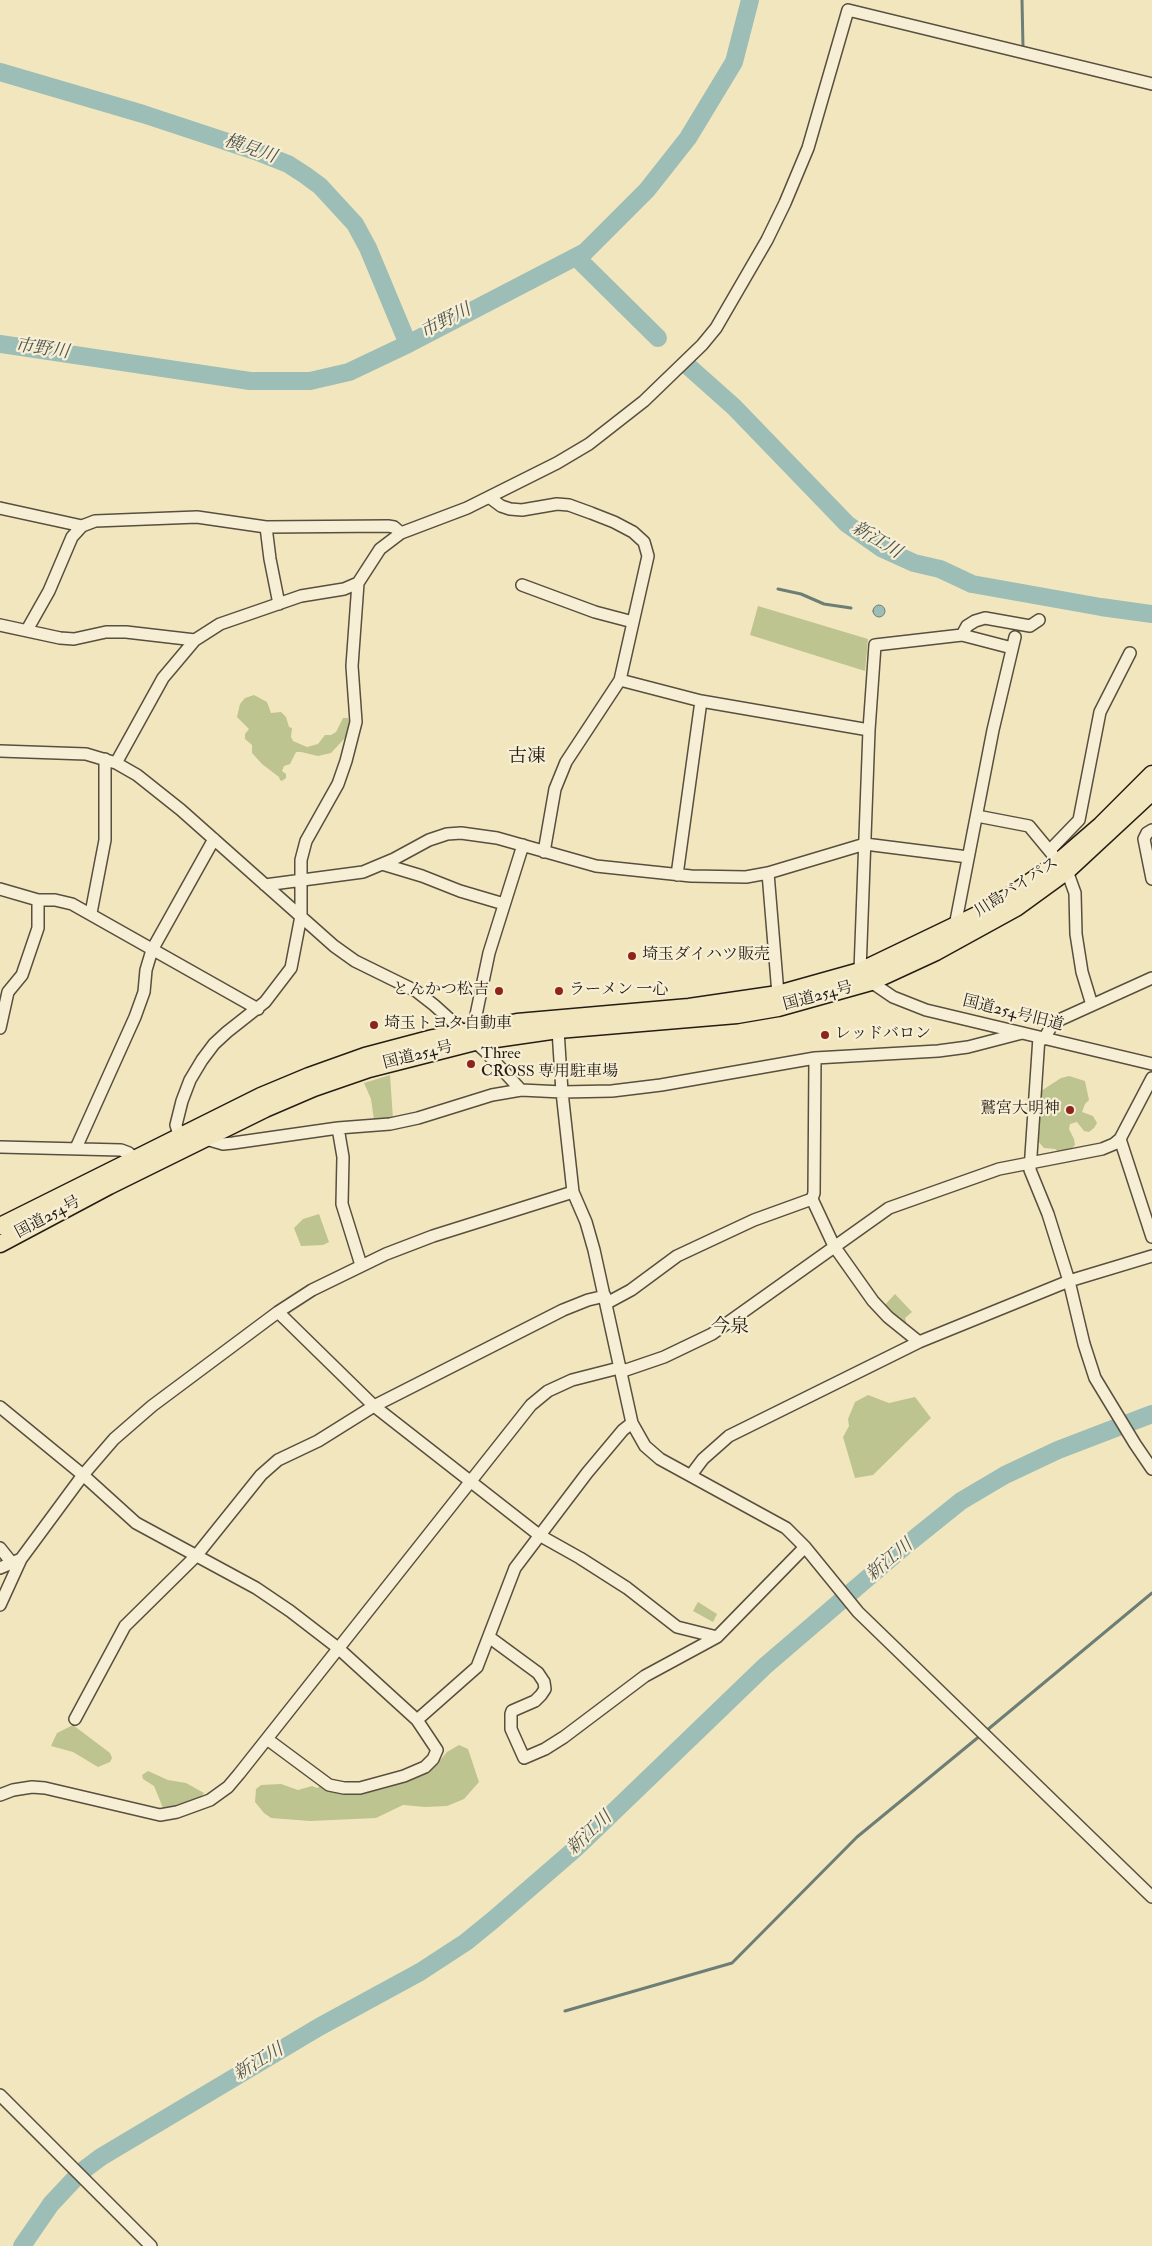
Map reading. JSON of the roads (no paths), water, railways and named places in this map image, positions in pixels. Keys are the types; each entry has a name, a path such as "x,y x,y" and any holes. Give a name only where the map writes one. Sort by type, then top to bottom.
{"highway":[{"name":"川島バイパス","path":"866,976 936,952 1016,908 1058,861 1101,824 1152,774"},
{"name":"川島バイパス","path":"866,976 1008,897 1151,795"},
{"name":"国道254号","path":"0,1226 134,1161 261,1096 308,1076 365,1056 543,1019 689,1007 778,994 866,976"},
{"name":"国道254号","path":"0,1244 52,1215 265,1110 342,1078 403,1059 471,1034 558,1030 737,1015 822,997 866,976"}],"street":[{"path":"180,1138 176,1125 182,1101 190,1080 202,1060 214,1044 227,1032 258,1009 292,968 301,916 301,860 306,841 338,784 356,722 352,666 358,583 380,550 401,533 467,508 557,463 589,444 650,395 716,328 767,240 803,160 848,10 1152,84"},
{"path":"489,497 510,510 522,510 557,504 570,505 614,522 633,532 644,542 648,556 620,680 566,762 555,789 544,852"},
{"path":"0,508 82,526"},
{"path":"27,630 49,591 72,537 82,526 95,521 196,516 266,527 388,526 394,527 401,533"},
{"path":"266,527 279,604"},
{"path":"91,913 105,840 111,761 163,678 195,640 220,624 279,604 327,590 344,589 358,583"},
{"path":"522,585 595,612 633,622"},
{"path":"962,635 967,626 985,618 1030,626 1039,620"},
{"path":"0,625 74,639 113,632 195,640"},
{"path":"866,976 865,844 875,646 962,635 1014,642 993,730 955,926"},
{"path":"1058,861 1079,820 1100,712 1130,652"},
{"path":"620,680 702,701 870,730"},
{"path":"677,875 702,701"},
{"path":"0,750 67,752 111,761 145,781 334,946 355,961 416,991 471,1034 521,1090"},
{"path":"977,816 1029,826 1058,861 1075,893 1076,934 1082,972 1092,1005"},
{"path":"1152,830 1147,833 1144,839 1152,879"},
{"path":"266,885 364,872 429,840 447,834 477,834 596,866 677,875 727,877 768,873 865,844 968,857"},
{"path":"76,1148 135,1017 144,992 146,970 152,950 214,840"},
{"path":"471,1034 489,953 523,845"},
{"path":"382,864 422,876 460,892 504,904"},
{"path":"768,873 778,994"},
{"path":"0,889 38,900 55,900 72,904 91,913 152,950 258,1009"},
{"path":"0,1028 8,992 22,975 38,928 38,900"},
{"name":"国道254号旧道","path":"866,976 910,1004 1152,1064"},
{"path":"1152,978 1052,1025 1041,1038 1030,1164 1035,1185 1048,1214 1069,1281 1084,1344 1095,1378 1152,1469"},
{"path":"558,1030 562,1092 573,1192 586,1222 606,1299 632,1423 646,1446 660,1459 786,1528 805,1547 855,1608 1152,1897"},
{"path":"206,1140 223,1144 338,1128 404,1122 492,1095 521,1090 562,1092 612,1090 661,1085 815,1058 948,1050 992,1042 1022,1033"},
{"path":"815,1058 814,1194 812,1200 834,1246 880,1310 919,1342"},
{"path":"0,1795 13,1790 32,1787 160,1815 177,1812 210,1800 228,1787 531,1405 548,1391 572,1380 619,1368 626,1370 664,1357 712,1334 880,1213 895,1205 985,1173 1102,1149 1114,1144 1120,1139 1152,1078"},
{"path":"338,1128 343,1157 342,1204 361,1265"},
{"path":"1120,1139 1152,1238"},
{"path":"0,1147 126,1151 134,1161"},
{"path":"0,1605 16,1561 83,1475 114,1439 152,1406 278,1312 312,1290 361,1265 433,1236 573,1192"},
{"path":"76,1719 125,1626 196,1556 261,1475 278,1460 318,1441 374,1406 563,1310 606,1299 630,1290 678,1256 754,1220 812,1200"},
{"path":"691,1475 703,1459 729,1436 919,1342 1069,1281 1152,1256"},
{"path":"278,1312 374,1406 539,1535 627,1588 677,1627 718,1636"},
{"path":"0,1407 83,1475 136,1523 256,1588 290,1611 338,1648 417,1720 437,1750 433,1759 425,1767 404,1776 360,1788 344,1788 329,1785 267,1739"},
{"path":"417,1720 477,1667 512,1573 593,1466 623,1430 632,1423"},
{"path":"489,1637 538,1673 544,1682 541,1696 535,1701 512,1711 510,1714 511,1729 524,1758 545,1749 564,1737 645,1676 718,1636 805,1547"},
{"path":"0,1548 16,1561"},
{"path":"0,1568 16,1561"},
{"path":"0,2095 152,2246"}],"water":[{"path":"877,605 881,605 885,611 881,617 877,617 873,613 873,609"}],"waterway":[{"name":"市野川","path":"0,344 250,381 310,381 349,372 408,344 585,252 647,190 688,138 734,62 750,0"},
{"path":"1022,0 1023,47 1026,48"},
{"name":"横見川","path":"0,72 143,114 255,151 288,164 305,175 320,186 355,224 368,248 408,344"},
{"name":"新江川","path":"576,257 658,338"},
{"name":"新江川","path":"688,366 734,407 847,524 881,548 914,563 940,569 972,584 1152,614"},
{"path":"778,589 801,594 824,604 851,608"},
{"name":"新江川","path":"22,2246 51,2204 81,2172 101,2157 319,2027 420,1972 466,1942 575,1849 765,1666 905,1546 961,1501 1005,1475 1058,1450 1152,1414"},
{"path":"986,1731 1152,1593"},
{"path":"565,2011 732,1963 857,1837 981,1735"}],"place":[{"name":"埼玉ダイハツ販売","path":"632,956"},
{"name":"とんかつ松吉","path":"499,991"},
{"name":"ラーメン 一心","path":"559,991"},
{"name":"埼玉トヨタ自動車","path":"374,1025"},
{"name":"レッドバロン","path":"825,1035"},
{"name":"Three CROSS 専用駐車場","path":"471,1064"},
{"name":"鷲宮大明神","path":"1070,1110"}],"district":[{"name":"古凍","path":"527,758"},
{"name":"今泉","path":"730,1328"}]}
